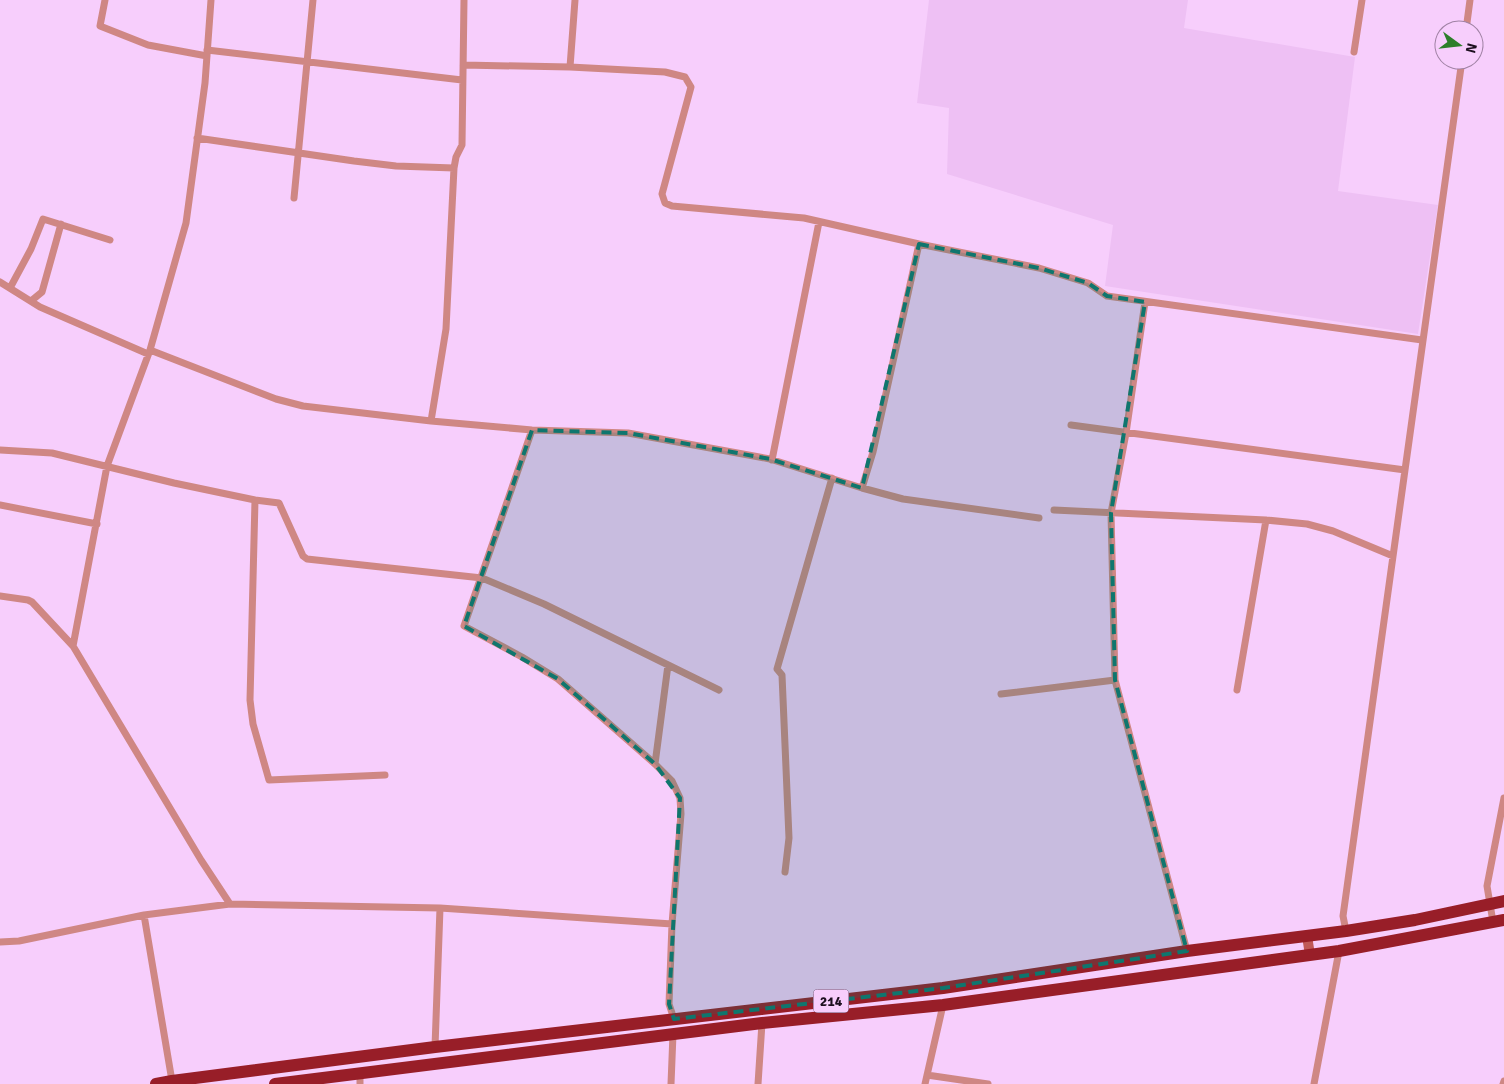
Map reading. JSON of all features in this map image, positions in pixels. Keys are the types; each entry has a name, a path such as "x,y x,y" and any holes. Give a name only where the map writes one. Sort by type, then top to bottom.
{"highway":[{"name":"214","path":"156,1084 435,1047 943,988 1187,951 1346,931 1415,920 1504,901"},
{"name":"214","path":"275,1084 360,1078 673,1034 943,1005 1339,952 1499,921"}],"main road":[{"path":"1307,936 1310,955"}],"street":[{"path":"105,0 100,26 148,45 207,53 307,61 462,80"},
{"path":"73,646 107,466 149,352 186,222 198,138 211,0"},
{"path":"294,198 313,0"},
{"path":"431,421 446,329 454,168 456,157 462,145 464,0"},
{"path":"570,67 575,0"},
{"path":"1354,52 1362,0"},
{"path":"1467,20 1470,0"},
{"path":"463,65 570,67 665,72 685,77 691,87 662,194 665,203 672,206 804,218 1039,268 1088,283 1107,296 1422,340"},
{"path":"1346,931 1343,916 1461,70"},
{"path":"198,138 299,152 354,162 454,168"},
{"path":"10,288 31,249 43,219 110,240"},
{"path":"772,460 819,222"},
{"path":"31,301 42,292 61,224"},
{"path":"862,488 872,452 919,244"},
{"path":"0,282 40,307 149,352 276,399 304,406 431,421 532,430 628,433 772,460 903,499 1039,518"},
{"path":"1145,302 1126,433 1111,513 1115,680 1187,951"},
{"path":"1071,425 1405,470"},
{"path":"532,430 464,626 558,679 672,781 680,798 669,1004 674,1019"},
{"path":"0,450 52,453 174,483 255,500 279,503 303,556 307,560 482,578 544,604 719,690"},
{"path":"785,872 790,838 782,675 777,669 832,478"},
{"path":"255,500 250,700 253,724 269,780 385,775"},
{"path":"0,505 97,524"},
{"path":"1054,510 1266,520 1307,524 1333,531 1393,556"},
{"path":"1237,690 1266,520"},
{"path":"0,596 32,602 73,646 201,860 230,904"},
{"path":"655,764 668,665"},
{"path":"1001,694 1115,680"},
{"path":"1499,921 1491,904 1487,886 1504,798"},
{"path":"0,942 19,941 144,915 230,904 440,908 672,924"},
{"path":"435,1047 440,908"},
{"path":"144,915 172,1081"},
{"path":"1314,1084 1339,952"},
{"path":"925,1084 943,1005"},
{"path":"758,1084 762,1023"},
{"path":"671,1084 673,1034"},
{"path":"927,1075 988,1084"}],"highlighted area":[{"path":"919,244 1039,268 1088,283 1107,296 1145,302 1111,513 1115,680 1187,951 943,988 674,1019 669,1004 680,798 655,764 558,679 464,626 532,430 628,433 770,459 862,488"}],"shaded area":[{"path":"929,0 1188,0 1184,28 1355,57 1338,191 1438,205 1418,334 1105,286 1113,225 947,174 949,108 917,103"}]}
